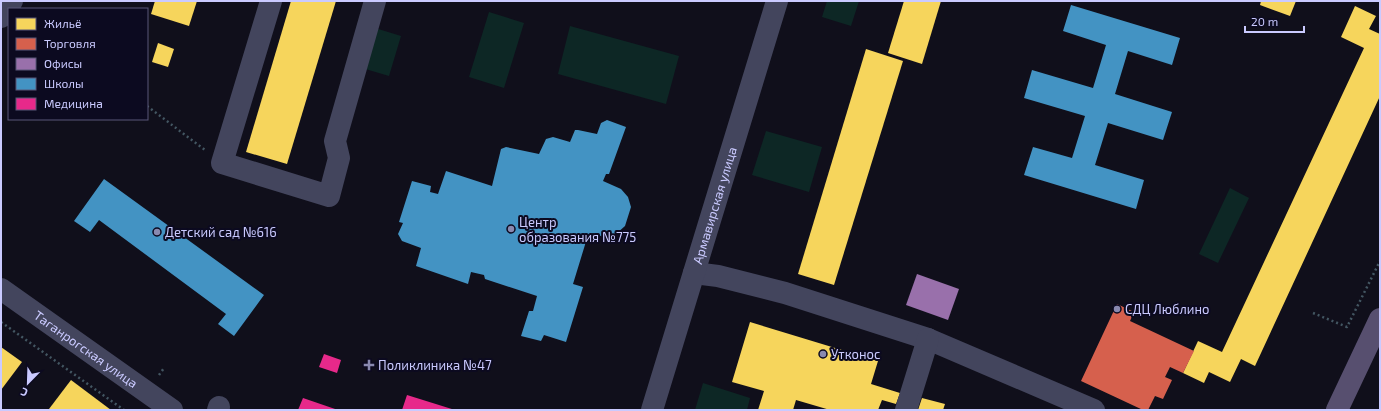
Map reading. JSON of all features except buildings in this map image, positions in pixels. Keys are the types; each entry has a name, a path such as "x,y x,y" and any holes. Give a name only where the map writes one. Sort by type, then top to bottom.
{"main road":[{"path":"1337,410 1380,319"}],"street":[{"path":"1,17 12,1"},
{"path":"272,1 222,163 330,196 340,158 335,141 375,1"},
{"name":"Армавирская улица","path":"652,410 777,1"},
{"path":"694,273 718,276 785,293 928,339 1094,410"},
{"name":"Таганрогская улица","path":"1,289 172,410"},
{"path":"906,410 928,339"}],"path":[{"path":"148,107 222,163"},
{"path":"1313,313 1347,327 1380,261"},
{"path":"1,322 124,410"}],"green space":[{"path":"827,1 859,1 851,26 822,17"},
{"path":"489,12 524,23 504,88 469,77"},
{"path":"570,26 679,56 666,104 558,74"},
{"path":"375,28 401,36 389,76 362,68"},
{"path":"766,131 822,147 809,192 752,175"},
{"path":"1230,188 1249,198 1218,263 1199,254"},
{"path":"703,383 750,398 747,410 695,410"}],"place":[{"name":"Центр образования №775","path":"511,229"},
{"name":"Детский сад №616","path":"157,232"},
{"name":"СДЦ Люблино","path":"1117,309"},
{"name":"Утконос","path":"823,354"},
{"name":"Поликлиника №47","path":"369,365"}]}
